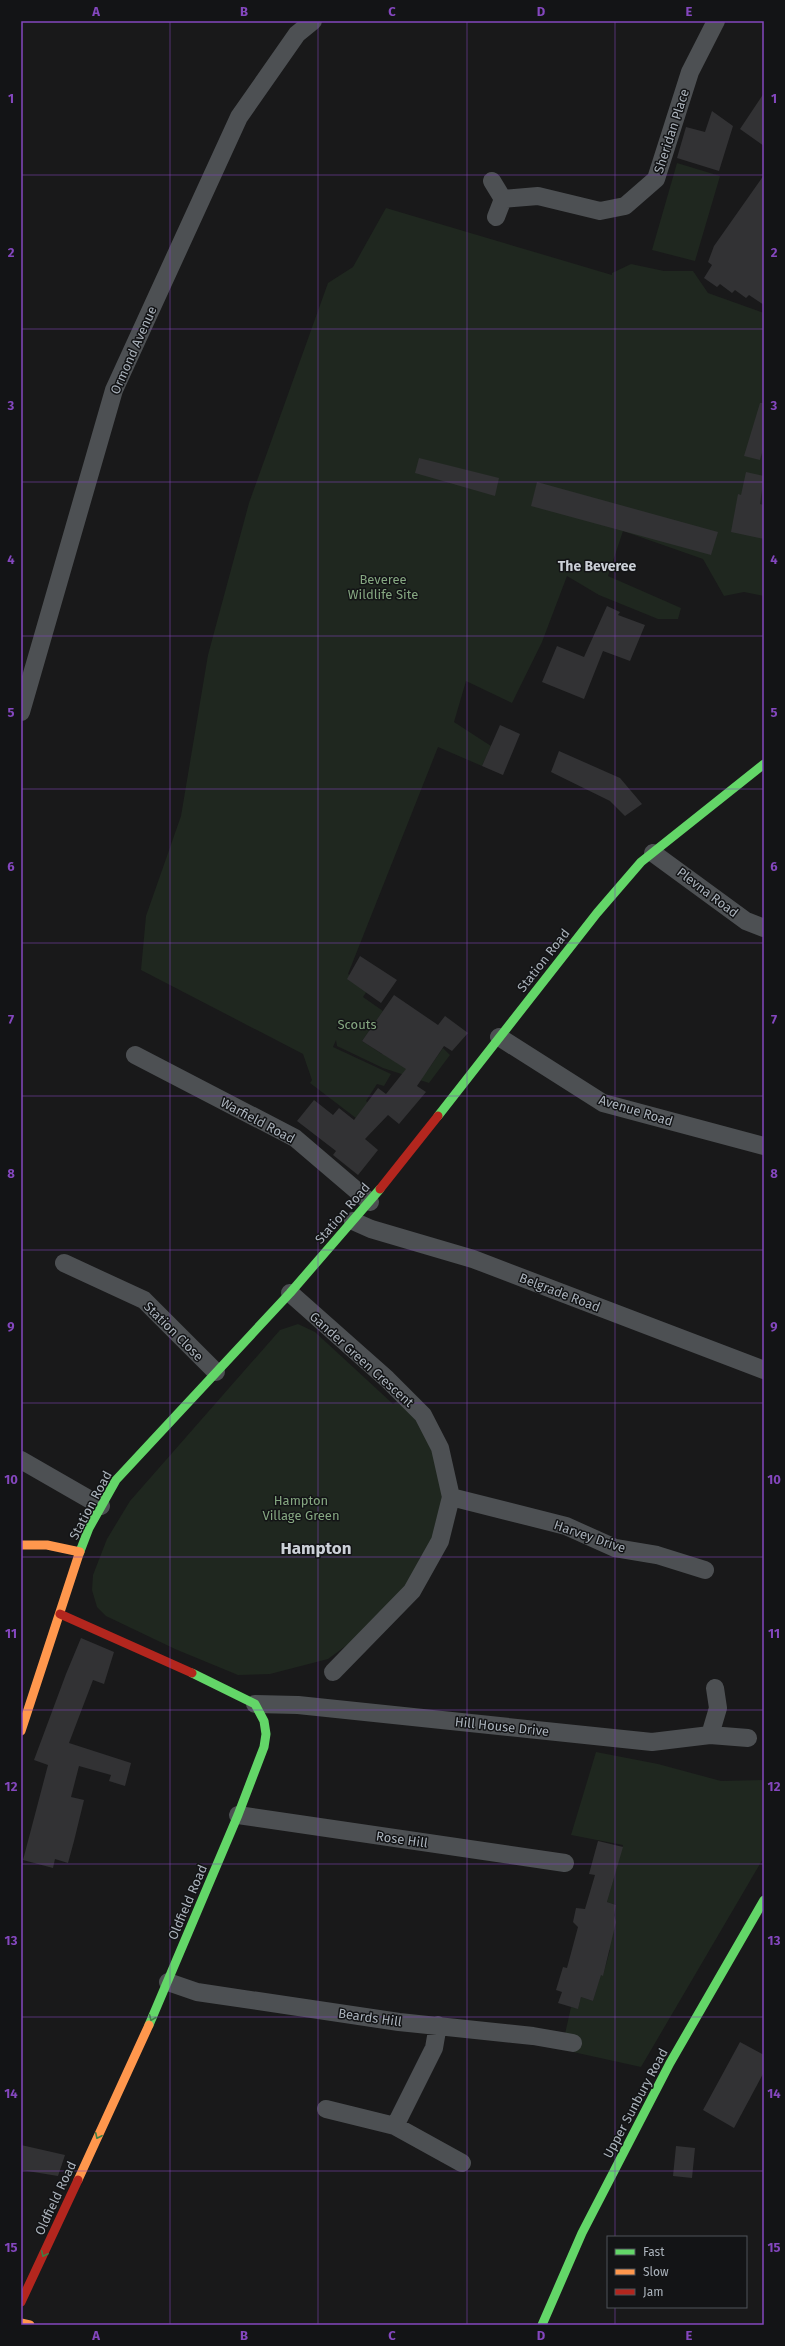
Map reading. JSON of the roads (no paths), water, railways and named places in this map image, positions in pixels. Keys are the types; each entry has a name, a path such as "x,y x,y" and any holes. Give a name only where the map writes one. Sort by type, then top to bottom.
{"main road":[{"name":"Station Road","path":"21,1731 89,1528 116,1480 132,1460 290,1292 370,1202 498,1037 597,913 641,862 764,764"},
{"path":"21,1545 46,1545 80,1552"},
{"path":"60,1614 224,1687 255,1704"},
{"name":"Oldfield Road","path":"21,2302 137,2053 238,1815 264,1747 266,1734 264,1721 255,1704"},
{"name":"Upper Sunbury Road","path":"542,2325 582,2233 670,2063 764,1900"},
{"path":"21,2323 30,2325"}],"street":[{"name":"Ormond Avenue","path":"21,712 114,390 239,117 297,34 313,21"},
{"name":"Sheridan Place","path":"503,199 538,196 600,211 625,206 656,179 690,72 716,21"},
{"path":"492,182 503,199 496,217"},
{"name":"Plevna Road","path":"653,852 746,921 764,928"},
{"name":"Avenue Road","path":"498,1037 603,1103 764,1146"},
{"name":"Warfield Road","path":"135,1055 295,1138 370,1202"},
{"name":"Belgrade Road","path":"353,1221 371,1229 473,1259 764,1370"},
{"name":"Station Close","path":"64,1263 144,1300 216,1372"},
{"name":"Gander Green Crescent","path":"290,1292 387,1378 423,1415 440,1448 451,1497 440,1541 412,1591 334,1672"},
{"path":"21,1460 101,1506"},
{"name":"Harvey Drive","path":"451,1497 566,1526 615,1548 657,1555 705,1570"},
{"path":"710,1735 718,1708 715,1688"},
{"name":"Hill House Drive","path":"255,1704 320,1707 652,1742 710,1735 748,1738"},
{"name":"Rose Hill","path":"238,1815 565,1863"},
{"name":"Beards Hill","path":"168,1982 198,1992 399,2022 532,2036 573,2044"},
{"path":"395,2126 434,2048 438,2025"},
{"path":"326,2109 395,2126 462,2163"}],"district":[{"name":"The Beveree","path":"597,566"},
{"name":"Hampton","path":"316,1548"}],"park label":[{"name":"Beveree Wildlife Site","path":"383,586"},
{"name":"Scouts","path":"357,1024"},
{"name":"Hampton Village Green","path":"301,1508"}]}
